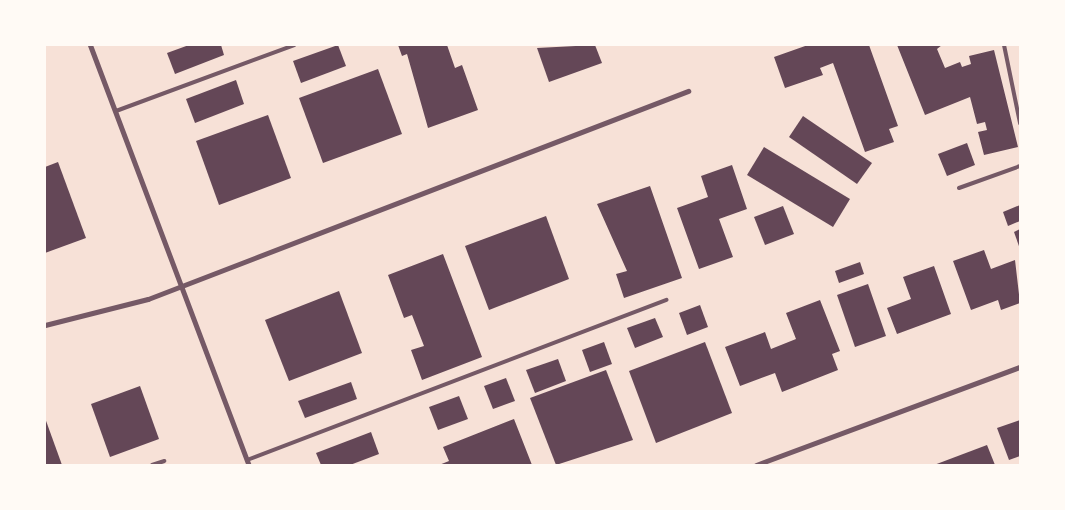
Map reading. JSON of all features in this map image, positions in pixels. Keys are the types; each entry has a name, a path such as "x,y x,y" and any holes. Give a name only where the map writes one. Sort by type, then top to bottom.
{"street":[{"path":"90,45 248,463"},
{"path":"45,325 180,286 688,91"},
{"path":"756,465 1020,367"}],"lane":[{"path":"116,111 294,45"},
{"path":"1004,45 1020,123"},
{"path":"959,188 1020,166"},
{"path":"248,463 666,300"},
{"path":"152,465 164,461"}],"building":[{"path":"189,45 221,45 224,55 175,74 167,53"},
{"path":"338,45 346,66 301,83 293,61"},
{"path":"398,45 447,45 455,68 462,65 478,110 428,128 407,54 402,56"},
{"path":"595,45 602,63 549,82 537,48"},
{"path":"808,45 869,45 898,126 889,129 894,142 865,152 833,63 820,68 823,75 785,88 774,57"},
{"path":"897,45 942,45 937,49 945,68 960,62 962,67 971,64 969,56 994,50 1018,147 984,155 978,132 987,130 985,122 977,124 970,97 925,115"},
{"path":"378,69 402,134 323,163 299,98"},
{"path":"236,80 244,104 195,123 186,99"},
{"path":"268,115 291,178 219,205 196,141"},
{"path":"803,116 872,163 857,184 789,137"},
{"path":"967,143 975,165 947,176 938,154"},
{"path":"764,147 850,199 833,227 747,175"},
{"path":"58,162 86,238 45,253 45,167"},
{"path":"732,165 747,209 719,219 733,257 699,269 677,208 708,197 701,176"},
{"path":"650,186 682,278 624,298 616,274 627,271 597,204"},
{"path":"1020,205 1020,221 1008,226 1003,212"},
{"path":"783,206 794,234 765,245 754,217"},
{"path":"546,216 569,279 489,310 465,246"},
{"path":"1020,229 1020,249 1014,232"},
{"path":"984,250 991,269 1015,260 1020,303 1001,310 998,300 971,310 953,261"},
{"path":"443,254 482,357 422,380 411,350 424,346 412,315 404,318 388,275"},
{"path":"860,262 864,274 839,283 835,271"},
{"path":"934,266 951,314 897,334 887,308 911,299 903,277"},
{"path":"868,284 886,336 855,347 837,295"},
{"path":"339,291 362,353 289,381 265,320"},
{"path":"820,300 840,351 832,354 838,370 782,392 775,373 740,386 725,347 765,332 771,349 796,339 786,313"},
{"path":"700,305 708,327 687,335 679,313"},
{"path":"655,318 663,337 635,348 627,328"},
{"path":"604,342 612,364 590,372 582,350"},
{"path":"705,342 732,413 656,443 629,371"},
{"path":"558,359 566,381 535,393 526,370"},
{"path":"606,370 633,440 556,465 530,398"},
{"path":"506,378 515,401 493,409 484,386"},
{"path":"351,382 357,399 305,418 298,401"},
{"path":"140,386 159,439 110,457 91,404"},
{"path":"459,396 468,419 438,430 429,407"},
{"path":"45,418 62,465 45,465"},
{"path":"514,419 532,465 439,465 449,461 443,447"},
{"path":"1020,420 1020,456 1009,460 997,428"},
{"path":"371,432 379,454 350,465 321,465 316,453"},
{"path":"987,445 995,465 934,465"}]}
